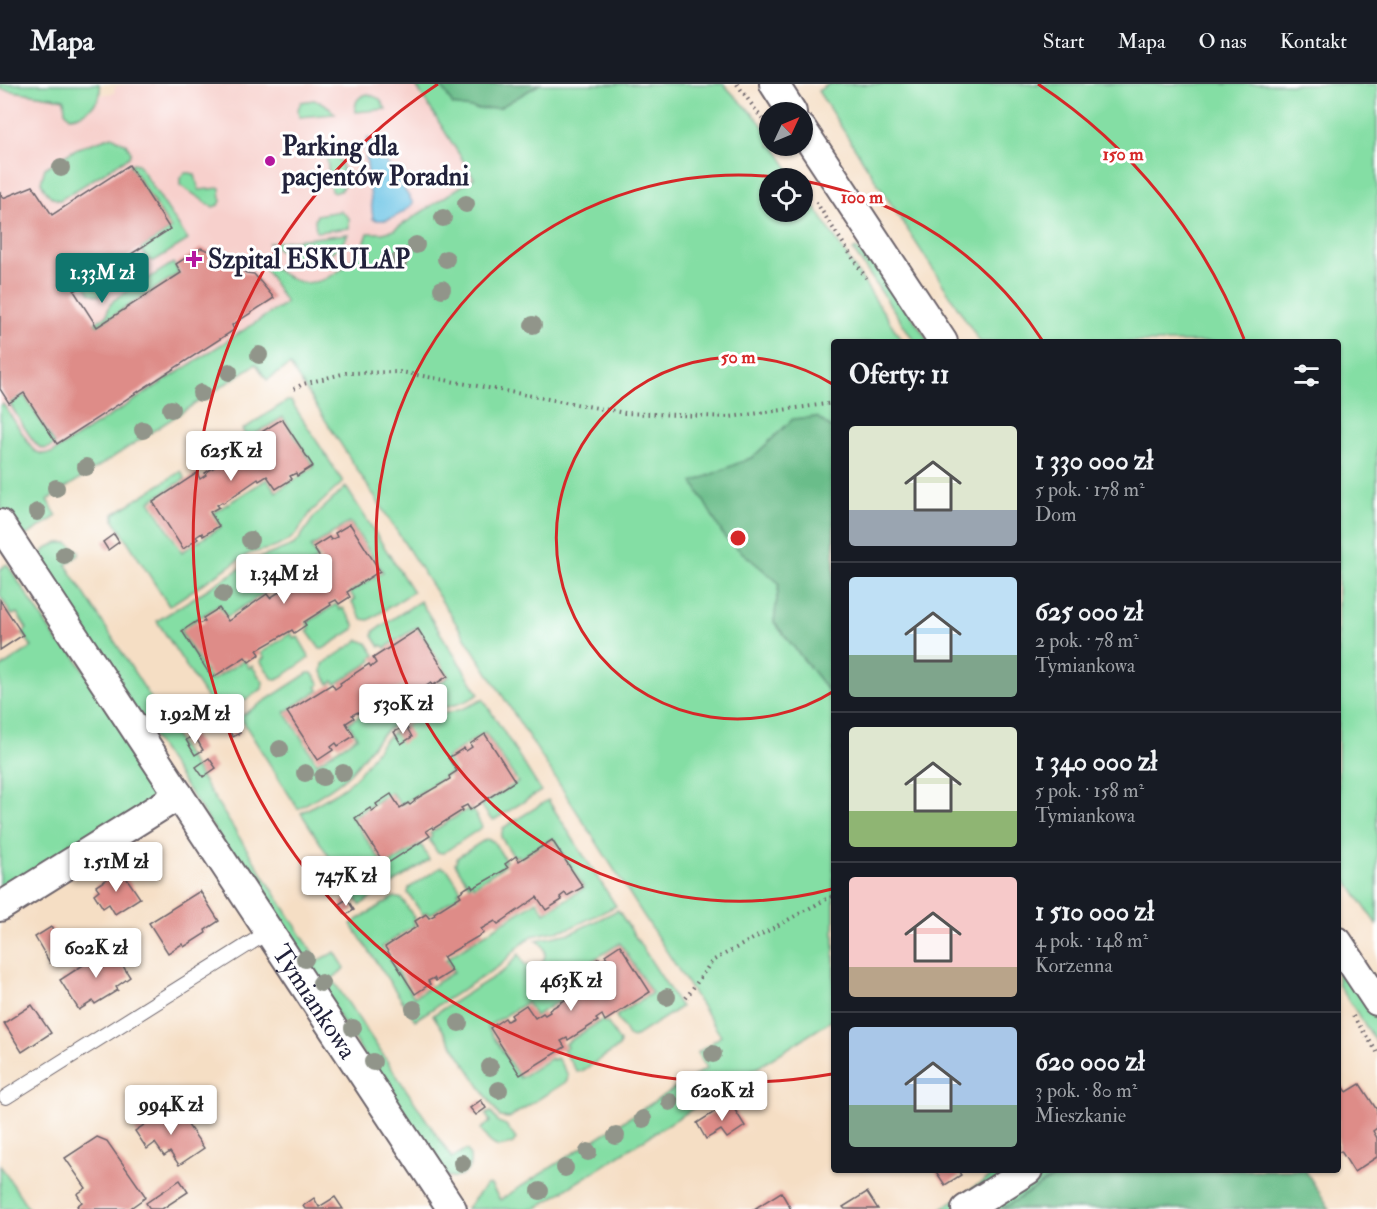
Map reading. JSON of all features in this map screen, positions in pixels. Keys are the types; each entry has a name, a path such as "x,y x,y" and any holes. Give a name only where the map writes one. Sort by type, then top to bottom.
{"street":[{"path":"774,84 786,102"},
{"path":"813,146 941,339"},
{"name":"Tymiankowa","path":"0,524 452,1209"},
{"path":"0,907 179,795"},
{"path":"1341,947 1377,1001"},
{"path":"966,1209 1023,1173"}],"lane":[{"path":"6,1097 268,932"}],"path":[{"path":"736,84 759,115"},
{"path":"294,389 303,384 346,373 401,372 625,413 730,417 831,403"},
{"path":"686,998 712,961 831,897"},
{"path":"1351,1013 1377,1052"}],"shaded area":[{"name":"Szpital ESKULAP","path":"59,84 100,95 114,93 115,86 130,84 440,84 504,185 16,497 0,472 0,85 21,88"}],"green space":[{"path":"0,84 99,84 100,90 93,106 70,117 65,111 64,99 0,89"},
{"path":"415,84 440,84 453,105 477,109 499,108 540,84 724,84 759,121 759,156 781,156 788,168 759,168 759,222 813,222 813,204 901,339 831,339 831,428 817,417 793,419 753,457 693,482 725,538 779,583 774,622 831,694 831,1021 535,1209 466,1209 486,1185 491,1185 500,1200 707,1068 697,1053 721,1036 290,365 267,380 256,364 47,500 57,516 29,534 25,535 17,531 0,506 0,406 3,404 34,451 42,454 52,453 286,303 264,267 268,264 296,281 322,280 351,261 368,233 394,230 474,178"},
{"path":"440,84 540,84 499,108 477,109 453,105"},
{"path":"829,84 1377,84 1377,925 1341,872 1341,339 978,339 818,91"},
{"path":"368,94 380,99 386,109 356,112 358,100"},
{"path":"314,100 325,104 335,114 299,117 298,109 301,102"},
{"path":"112,136 126,144 131,152 129,157 60,200 48,194 41,182 45,168 76,149"},
{"path":"330,157 341,161 345,183 340,191 334,193 331,191 327,160"},
{"path":"138,164 188,240 154,261 148,260 141,249 171,229 130,165"},
{"path":"185,173 195,175 199,190 220,188 219,205 213,207 180,185 180,178"},
{"path":"341,211 349,218 349,228 316,232 317,215"},
{"path":"348,234 337,248 318,259 304,263 291,258 269,243"},
{"path":"856,248 889,281 927,339 913,339 853,250"},
{"path":"173,263 179,273 97,326 95,323 107,315 108,308 114,300"},
{"path":"110,269 118,280 116,286 99,296 90,293 85,285"},
{"path":"24,395 55,444 50,447 43,449 38,446 10,404"},
{"path":"287,401 291,401 343,482 311,512 289,540 276,547 248,554 169,606 114,520 114,514 181,471 185,479 150,501 182,552 221,527 213,513 267,479 276,492 314,467 283,417 250,437 249,434 246,436 242,430"},
{"path":"817,417 831,428 831,694 774,622 779,583 725,538 693,482 753,457 793,419"},
{"path":"232,436 238,445 198,471 196,468 193,470 190,465"},
{"path":"346,487 413,592 369,620 362,619 352,602 355,600 350,592 383,572 350,522 311,547 318,559 227,617 219,605 180,630 211,681 244,660 249,668 252,666 263,682 262,689 219,717 157,621 252,561 293,545 314,517"},
{"path":"59,543 68,543 79,551 79,555 66,565 318,961 335,952 345,968 332,979 452,1158 465,1150 468,1151 469,1168 462,1175 451,1177 444,1175 39,565 44,551"},
{"path":"7,564 59,644 65,641 165,796 0,898 0,668 32,647 23,633 27,629 17,613 12,615 0,596 0,569"},
{"path":"420,601 479,694 460,703 418,713 398,722 378,739 357,766 345,777 298,809 240,717 308,673 312,673 320,684 316,687 319,690 285,712 317,763 357,737 348,723 402,688 411,702 449,677 417,627 385,648 382,645 380,647 373,636 374,631"},
{"path":"336,604 340,610 343,608 354,624 354,629 320,649 307,631 310,629 307,623"},
{"path":"291,633 294,639 298,637 309,658 277,680 273,679 260,661 264,658 261,653"},
{"path":"359,640 367,643 375,655 371,658 372,661 336,684 333,681 329,684 322,672 323,664"},
{"path":"483,699 541,791 494,820 490,818 481,805 518,782 485,732 446,758 454,771 401,805 391,792 352,818 385,867 421,844 429,860 360,905 301,813 349,783 361,772 385,740 397,730 418,720 462,709"},
{"path":"548,800 616,906 570,928 532,936 501,965 415,1020 351,924 394,897 402,899 415,919 413,921 415,925 382,947 414,997 454,972 446,959 537,901 545,913 584,888 553,838 520,858 518,855 514,857 501,837 503,828"},
{"path":"468,809 470,812 473,810 482,827 443,853 437,852 429,839 432,837 430,833"},
{"path":"486,839 493,841 506,861 503,863 504,866 474,886 472,883 469,885 455,864 458,857"},
{"path":"441,867 448,870 461,890 458,892 459,895 429,915 427,912 423,915 408,893 409,888"},
{"path":"618,910 681,1007 633,1038 628,1036 616,1016 652,993 620,943 581,968 590,981 535,1016 527,1002 487,1027 520,1078 551,1058 553,1060 557,1058 568,1075 567,1081 509,1118 500,1117 433,1015 505,970 519,954 524,964 531,966 541,963 544,959 544,949 536,940 571,933"},
{"path":"1341,967 1377,1021 1377,1043 1341,989"},
{"path":"602,1020 607,1022 620,1042 619,1047 577,1072 563,1050 567,1047 565,1044"},
{"path":"491,1112 498,1122 506,1125 516,1139 512,1144 499,1147 486,1137 481,1129 490,1122 486,1114"},
{"path":"0,1165 29,1209 0,1209"},
{"path":"996,1173 1060,1173 1002,1209 940,1209"},
{"path":"1060,1173 1307,1173 1330,1209 1002,1209"}],"water":[{"path":"368,138 373,141 413,203 400,214 389,219 373,219 365,145"}],"building":[{"path":"129,165 170,229 74,291 97,327 181,273 176,264 201,248 231,258 235,266 246,273 254,274 274,298 232,325 234,330 57,444 24,393 9,403 0,389 0,192 3,198 33,186 52,215"},
{"path":"282,419 313,466 297,476 296,473 290,476 292,479 276,489 267,476 259,481 258,479 217,505 219,507 210,512 219,526 203,536 202,533 196,537 198,539 183,549 153,502 197,473 200,479 206,475 205,473 234,454 235,456 241,453 238,447"},
{"path":"350,524 380,571 347,592 350,597 339,604 336,600 330,603 331,605 304,622 306,625 294,633 292,630 257,650 260,654 249,662 245,657 212,678 182,631 197,621 199,624 205,621 203,618 219,608 228,621 267,594 270,598 284,589 281,585 322,561 313,547 329,537 331,540 337,537 335,533"},
{"path":"114,534 119,542 108,550 103,542"},
{"path":"0,600 23,635 0,650"},
{"path":"418,629 448,676 432,686 431,683 425,687 427,690 411,700 402,686 394,691 393,689 352,715 354,718 346,723 354,736 338,746 336,743 331,747 333,750 318,760 287,712 332,684 335,689 341,685 340,683 369,664 371,667 376,663 373,658"},
{"path":"233,721 240,733 233,737 226,726"},
{"path":"406,726 412,737 401,744 394,732"},
{"path":"485,734 515,781 470,810 467,805 461,808 463,810 426,831 430,836 385,865 355,818 370,808 372,811 378,807 376,804 391,794 400,808 408,803 410,805 414,800 450,779 449,776 457,771 448,758 464,748 466,751 472,747 470,744"},
{"path":"194,735 203,750 195,755 186,740"},
{"path":"209,758 216,768 203,777 196,767"},
{"path":"552,840 583,887 567,896 565,893 560,897 562,900 546,910 537,897 498,924 495,921 481,929 484,933 443,957 452,971 436,981 434,978 428,981 430,984 415,994 385,947 418,926 415,921 426,914 429,918 435,915 434,913 461,896 459,893 466,888 471,885 473,888 508,868 505,864 516,856 519,861"},
{"path":"121,870 140,898 115,914 109,904 103,908 94,894 99,890 96,886"},
{"path":"200,891 219,921 205,930 206,933 184,947 182,944 168,953 149,923"},
{"path":"347,899 354,910 346,915 339,904"},
{"path":"51,927 67,952 50,963 35,937"},
{"path":"620,945 650,992 605,1021 602,1015 596,1019 598,1021 568,1040 567,1038 561,1041 565,1047 520,1075 490,1028 505,1018 507,1021 513,1018 511,1015 526,1005 535,1018 550,1012 549,1010 579,991 580,993 592,982 583,968 599,958 601,961 607,958 605,955"},
{"path":"111,947 130,977 116,987 118,990 95,1004 93,1001 79,1010 60,980"},
{"path":"32,1005 51,1033 22,1052 4,1023"},
{"path":"1341,1083 1347,1092 1360,1084 1377,1110 1377,1128 1373,1131 1377,1138 1377,1157 1354,1172 1341,1151"},
{"path":"481,1100 486,1108 476,1115 470,1108"},
{"path":"730,1102 745,1126 727,1138 721,1130 706,1139 697,1123"},
{"path":"174,1105 204,1148 179,1165 170,1152 164,1156 155,1143 147,1149 135,1131"},
{"path":"97,1137 107,1141 146,1197 129,1209 79,1209 77,1206 82,1202 77,1194 86,1188 65,1158"},
{"path":"937,1173 960,1173 961,1175 945,1185"},
{"path":"180,1180 188,1192 162,1209 150,1209 146,1203"},
{"path":"781,1192 791,1209 754,1209"},
{"path":"867,1192 878,1209 845,1209 843,1207"},
{"path":"335,1197 343,1209 305,1209 303,1206 314,1198 319,1207"}],"place":[{"name":"Parking dla pacjentów Poradni","path":"270,161"},
{"name":"Szpital ESKULAP","path":"194,259"}]}
